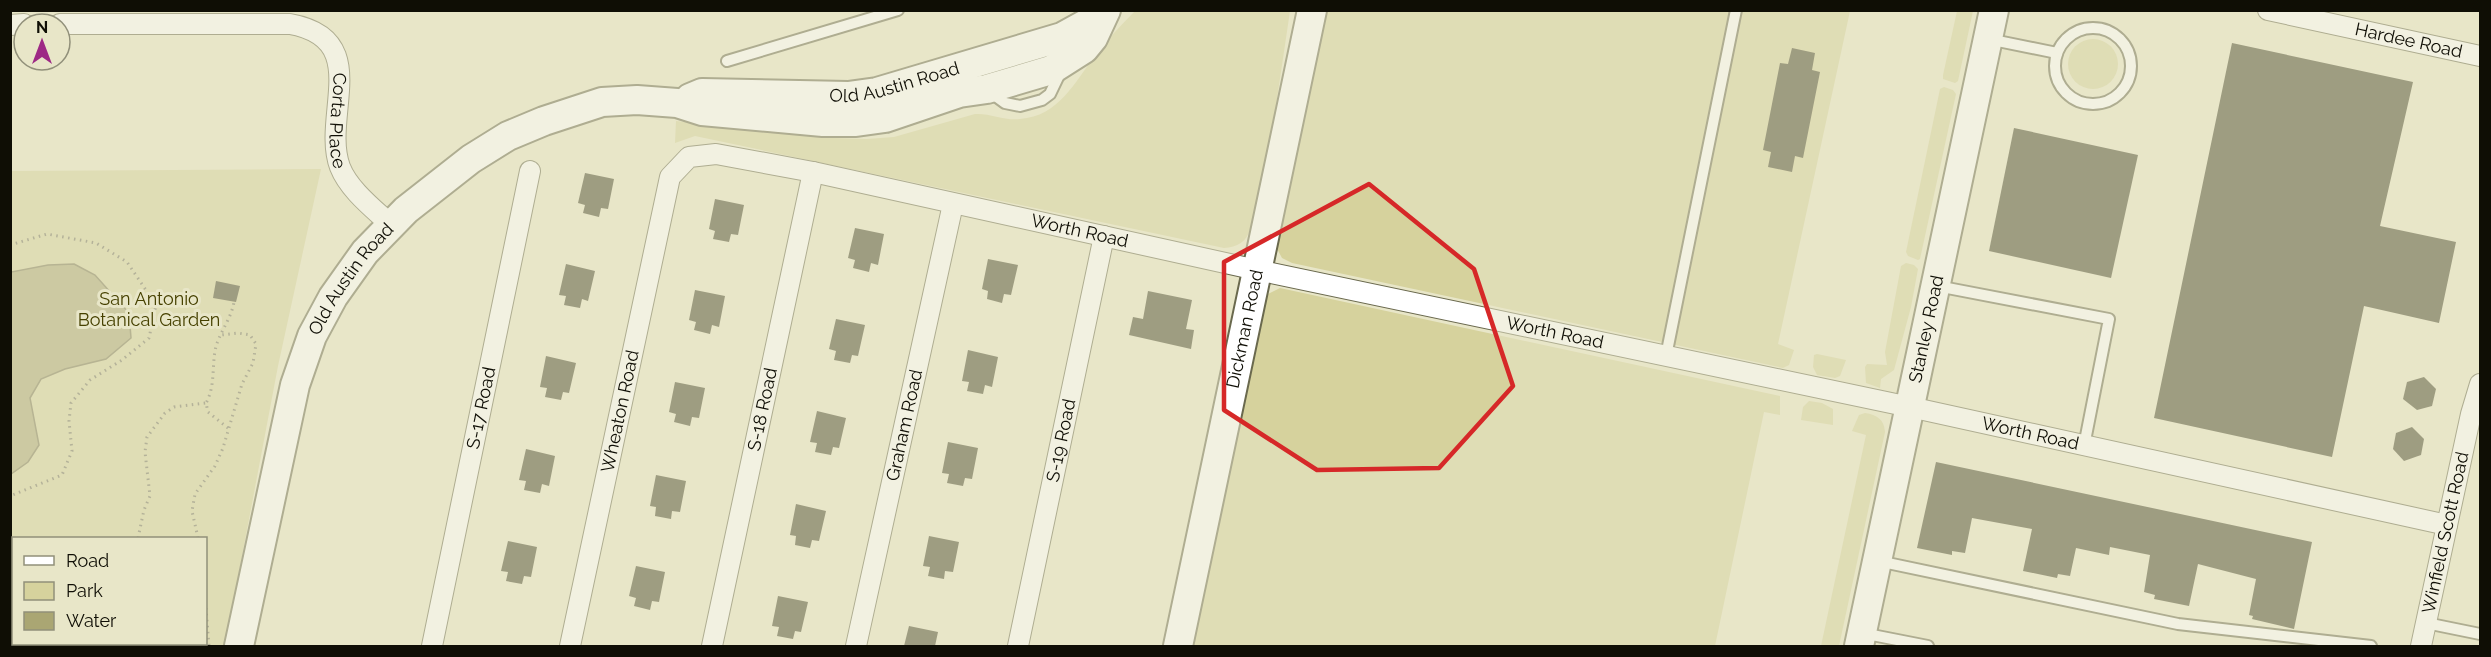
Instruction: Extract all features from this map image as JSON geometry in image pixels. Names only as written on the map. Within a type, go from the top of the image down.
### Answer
[{"type":"street","name":"Dickman Road","points":[[1178,646],[1312,10]]},
{"type":"street","name":"Stanley Road","points":[[1861,640],[1994,10]]},
{"type":"street","name":"Hardee Road","points":[[2268,10],[2481,56]]},
{"type":"street","name":"Old Austin Road","points":[[677,103],[702,93],[848,96],[982,76],[1052,70],[1084,49],[1093,38],[1104,13]]},
{"type":"street","name":"Old Austin Road","points":[[239,646],[295,385],[312,336],[333,297],[365,252],[438,183],[508,136],[602,102],[637,100],[677,103],[702,111],[824,122],[856,122],[885,118],[959,93],[982,76],[1104,13]]},
{"type":"street","name":"Corta Place","points":[[72,24],[290,24],[314,30],[331,46],[337,58],[341,80],[337,138],[340,168],[354,189],[391,225]]},
{"type":"street","name":"Worth Road","points":[[670,177],[689,157],[716,154],[813,172],[1257,270],[1910,407],[2447,525]]},
{"type":"street","name":"S-17 Road","points":[[432,646],[530,171]]},
{"type":"street","name":"S-18 Road","points":[[712,646],[813,172]]},
{"type":"street","name":"Wheaton Road","points":[[570,646],[670,177]]},
{"type":"street","name":"Graham Road","points":[[856,646],[953,204]]},
{"type":"street","name":"S-19 Road","points":[[1018,646],[1104,236]]},
{"type":"street","name":"Winfield Scott Road","points":[[2421,646],[2471,414],[2481,384]]},
{"type":"lane","points":[[727,61],[898,10]]},
{"type":"lane","points":[[1666,356],[1736,10]]},
{"type":"lane","points":[[2082,29],[2106,30],[2116,36],[2127,50],[2131,67],[2129,79],[2112,99],[2100,103],[2087,103],[2074,98],[2064,90],[2056,72],[2057,53],[2072,34],[2082,29]]},
{"type":"lane","points":[[1988,39],[2057,53]]},
{"type":"lane","points":[[1936,286],[2109,318],[2084,446]]},
{"type":"lane","points":[[1877,561],[2178,624],[2371,646]]},
{"type":"lane","points":[[2426,623],[2481,634]]},
{"type":"lane","points":[[1861,640],[1928,646]]},
{"type":"path","points":[[10,245],[47,234],[96,243],[127,262],[156,305],[149,338],[122,360],[90,380],[71,403],[69,421],[72,451],[62,475],[10,496]]},
{"type":"path","points":[[228,428],[208,412],[206,403],[212,388],[215,348],[232,315],[234,302]]},
{"type":"path","points":[[198,537],[192,511],[195,494],[215,466],[223,448],[242,384],[253,363],[256,344],[250,334],[221,335]]},
{"type":"path","points":[[138,537],[144,510],[150,496],[145,452],[147,437],[165,413],[174,407],[206,403]]},
{"type":"path","points":[[207,621],[209,646]]},
{"type":"highlighted area","points":[[1369,184],[1474,269],[1513,386],[1439,468],[1317,470],[1224,410],[1224,262]]},
{"type":"green space","points":[[1135,11],[1290,11],[1274,119],[1250,229],[1244,240],[1237,245],[1224,248],[695,136],[675,143],[676,121],[834,138],[867,139],[894,137],[975,114],[1014,119],[1034,117],[1055,105],[1064,96],[1104,44]]},
{"type":"green space","points":[[1322,11],[1850,11],[1778,344],[1794,350],[1789,365],[1783,368],[1292,263],[1282,258],[1274,243]]},
{"type":"green space","points":[[1957,11],[1973,11],[1958,81],[1955,83],[1943,79],[1943,75]]},
{"type":"green space","points":[[2088,39],[2098,39],[2111,46],[2118,59],[2118,69],[2111,82],[2098,89],[2088,89],[2079,85],[2072,78],[2068,69],[2068,59],[2072,50],[2079,43]]},
{"type":"green space","points":[[1944,87],[1953,90],[1956,94],[1918,260],[1908,256],[1906,252],[1940,89]]},
{"type":"green space","name":"San Antonio Botanical Garden","points":[[321,169],[278,366],[225,646],[11,646],[10,171]]},
{"type":"green space","points":[[1906,263],[1918,269],[1911,307],[1894,370],[1881,379],[1880,388],[1866,383],[1865,367],[1867,364],[1887,365],[1885,352],[1901,266]]},
{"type":"green space","points":[[1280,288],[1780,396],[1780,415],[1764,412],[1715,646],[1186,646],[1259,304],[1268,294]]},
{"type":"green space","points":[[1814,355],[1846,360],[1840,376],[1835,378],[1817,375],[1813,367]]},
{"type":"green space","points":[[1809,401],[1822,403],[1833,409],[1833,425],[1801,420],[1803,407]]},
{"type":"green space","points":[[1865,413],[1879,418],[1885,432],[1839,646],[1821,646],[1866,435],[1852,431],[1859,415]]},
{"type":"water","points":[[74,264],[95,275],[129,313],[131,338],[106,359],[65,369],[41,379],[30,398],[39,445],[28,462],[11,474],[11,272],[48,265]]},
{"type":"building","points":[[2232,43],[2413,82],[2380,226],[2456,242],[2439,323],[2364,306],[2332,457],[2154,418]]},
{"type":"building","points":[[1792,48],[1815,53],[1812,70],[1820,72],[1803,158],[1795,156],[1792,172],[1768,167],[1771,152],[1763,150],[1780,63],[1788,64]]},
{"type":"building","points":[[2014,128],[2138,155],[2111,278],[1989,251]]},
{"type":"building","points":[[585,173],[614,179],[608,209],[601,208],[599,217],[583,213],[585,205],[578,203]]},
{"type":"building","points":[[715,199],[744,205],[738,235],[731,234],[729,242],[713,239],[715,231],[709,229]]},
{"type":"building","points":[[855,228],[884,234],[878,265],[871,263],[869,272],[853,268],[855,260],[848,258]]},
{"type":"building","points":[[988,259],[1018,265],[1011,295],[1004,294],[1002,303],[987,299],[988,291],[982,289]]},
{"type":"building","points":[[566,264],[595,271],[588,301],[582,299],[580,308],[564,305],[566,296],[559,295]]},
{"type":"building","points":[[216,281],[240,286],[236,302],[213,298]]},
{"type":"building","points":[[695,290],[725,296],[719,327],[712,325],[710,334],[694,330],[696,322],[689,320]]},
{"type":"building","points":[[1148,291],[1192,300],[1186,329],[1194,330],[1191,349],[1129,335],[1133,317],[1143,319]]},
{"type":"building","points":[[836,319],[865,325],[858,356],[852,355],[850,363],[834,360],[836,351],[829,349]]},
{"type":"building","points":[[968,350],[998,357],[992,387],[985,385],[983,394],[967,391],[969,382],[962,381]]},
{"type":"building","points":[[546,356],[576,363],[569,393],[563,392],[561,400],[545,397],[547,388],[540,387]]},
{"type":"building","points":[[2424,377],[2436,389],[2432,406],[2417,410],[2403,399],[2407,382]]},
{"type":"building","points":[[675,382],[705,388],[699,418],[692,417],[690,426],[674,422],[676,414],[669,412]]},
{"type":"building","points":[[817,411],[846,418],[839,448],[833,447],[831,455],[815,452],[817,443],[810,442]]},
{"type":"building","points":[[2412,427],[2424,439],[2421,455],[2404,461],[2393,449],[2396,433]]},
{"type":"building","points":[[948,442],[978,448],[972,479],[965,478],[963,486],[947,483],[949,474],[942,473]]},
{"type":"building","points":[[526,449],[555,456],[549,486],[542,484],[540,493],[524,490],[526,481],[519,480]]},
{"type":"building","points":[[1936,462],[2312,542],[2294,629],[2252,619],[2253,616],[2249,615],[2256,579],[2198,564],[2189,606],[2154,599],[2155,595],[2144,592],[2150,555],[2110,547],[2109,555],[2076,548],[2070,576],[2058,574],[2057,578],[2023,571],[2032,529],[1972,518],[1965,553],[1952,551],[1952,555],[1917,548]]},
{"type":"building","points":[[656,475],[686,481],[680,512],[672,511],[671,519],[655,516],[656,507],[650,506]]},
{"type":"building","points":[[796,504],[826,511],[819,541],[812,540],[810,548],[795,545],[796,536],[790,535]]},
{"type":"building","points":[[929,536],[959,542],[953,572],[945,571],[944,579],[928,576],[930,567],[923,566]]},
{"type":"building","points":[[508,541],[537,547],[531,577],[524,576],[522,584],[506,581],[508,572],[501,571]]},
{"type":"building","points":[[636,566],[665,572],[659,602],[652,601],[650,610],[634,606],[636,598],[629,596]]},
{"type":"building","points":[[778,596],[808,602],[801,632],[795,631],[793,639],[777,636],[779,627],[772,626]]},
{"type":"building","points":[[909,626],[938,632],[935,646],[904,646]]}]
